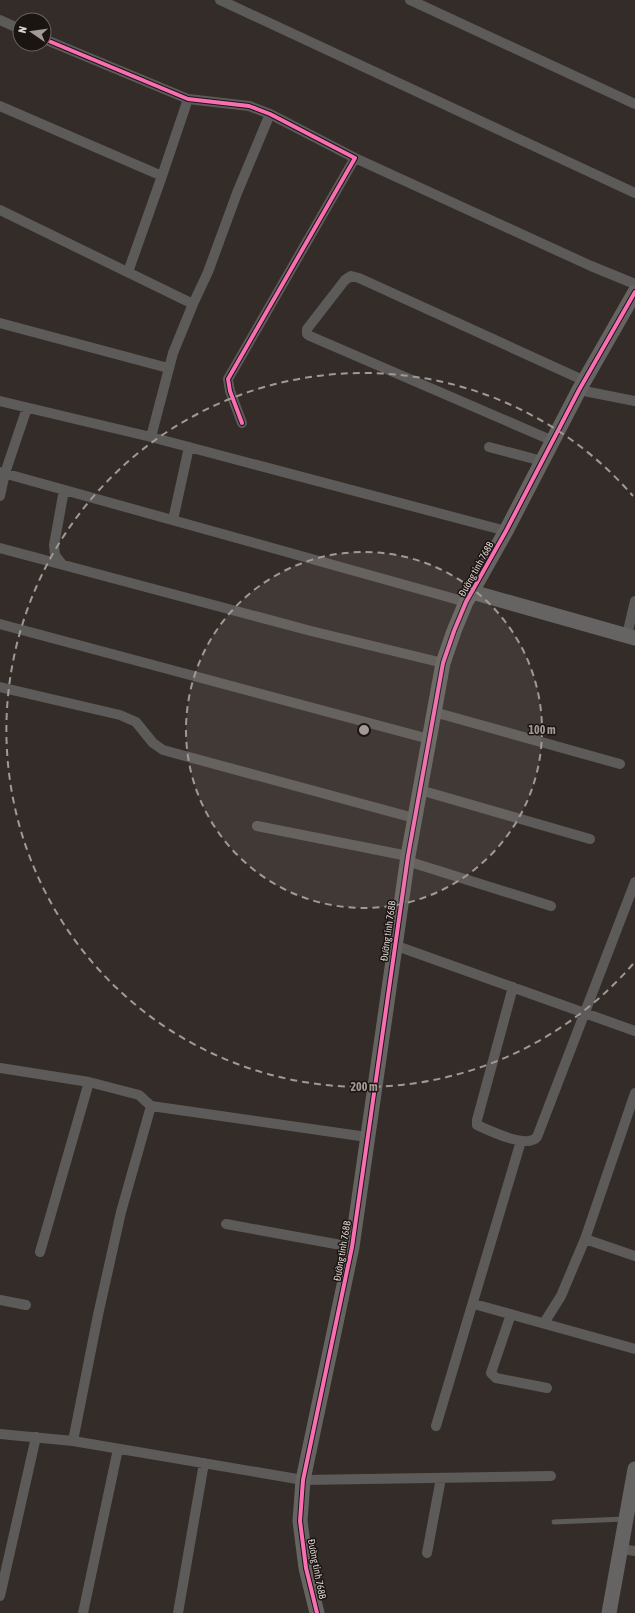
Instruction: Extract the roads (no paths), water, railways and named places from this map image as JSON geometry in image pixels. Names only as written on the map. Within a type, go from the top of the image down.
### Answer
[{"type":"street","points":[[220,0],[635,193]]},
{"type":"street","points":[[410,0],[635,104]]},
{"type":"street","points":[[0,20],[12,25]]},
{"type":"street","points":[[52,42],[188,99],[242,105],[270,114],[355,158],[591,266],[635,284]]},
{"type":"street","points":[[128,272],[188,99]]},
{"type":"street","points":[[0,106],[162,176]]},
{"type":"street","points":[[151,437],[168,368],[193,304],[208,272],[237,193],[270,114]]},
{"type":"street","points":[[242,423],[230,391],[228,379],[355,158]]},
{"type":"street","points":[[0,210],[193,304]]},
{"type":"street","points":[[553,441],[310,336],[307,334],[307,329],[344,280],[351,276],[582,385],[635,401]]},
{"type":"street","name":"Đường tỉnh 768B","points":[[317,1613],[306,1568],[300,1521],[303,1480],[352,1246],[407,859],[443,664],[454,631],[469,597],[506,532],[582,385],[635,292]]},
{"type":"street","points":[[0,323],[168,368]]},
{"type":"street","points":[[0,402],[151,437],[506,532]]},
{"type":"street","points":[[0,496],[2,473],[27,408]]},
{"type":"street","points":[[489,447],[542,461]]},
{"type":"street","points":[[173,520],[189,448]]},
{"type":"street","points":[[2,473],[173,520],[469,597],[631,636],[635,601]]},
{"type":"street","points":[[62,564],[55,555],[54,545],[64,490]]},
{"type":"street","points":[[0,548],[311,631],[443,664]]},
{"type":"street","points":[[0,624],[429,739]]},
{"type":"street","points":[[0,687],[120,715],[136,722],[153,743],[163,750],[414,818]]},
{"type":"street","points":[[434,712],[620,764]]},
{"type":"street","points":[[420,790],[590,839]]},
{"type":"street","points":[[257,826],[407,859],[551,906]]},
{"type":"street","points":[[513,987],[477,1120],[477,1125],[521,1141],[530,1142],[537,1137],[583,1012],[635,882]]},
{"type":"street","points":[[394,945],[635,1031]]},
{"type":"street","points":[[0,1068],[89,1082],[138,1096],[151,1106],[367,1137]]},
{"type":"street","points":[[40,1252],[89,1082]]},
{"type":"street","points":[[544,1323],[561,1296],[585,1239],[635,1093]]},
{"type":"street","points":[[73,1441],[98,1315],[118,1227],[151,1106]]},
{"type":"street","points":[[436,1426],[474,1304],[521,1141]]},
{"type":"street","points":[[226,1224],[352,1246]]},
{"type":"street","points":[[585,1239],[635,1256]]},
{"type":"street","points":[[0,1300],[26,1305]]},
{"type":"street","points":[[474,1304],[635,1349]]},
{"type":"street","points":[[511,1314],[492,1370],[493,1376],[496,1378],[547,1388]]},
{"type":"street","points":[[0,1434],[73,1441],[303,1480],[551,1476]]},
{"type":"street","points":[[0,1596],[36,1437]]},
{"type":"street","points":[[83,1613],[118,1449]]},
{"type":"street","points":[[178,1613],[204,1464]]},
{"type":"street","points":[[609,1613],[628,1550],[626,1519],[635,1468]]},
{"type":"street","points":[[427,1553],[441,1478]]},
{"type":"lane","points":[[554,1522],[626,1519]]}]
